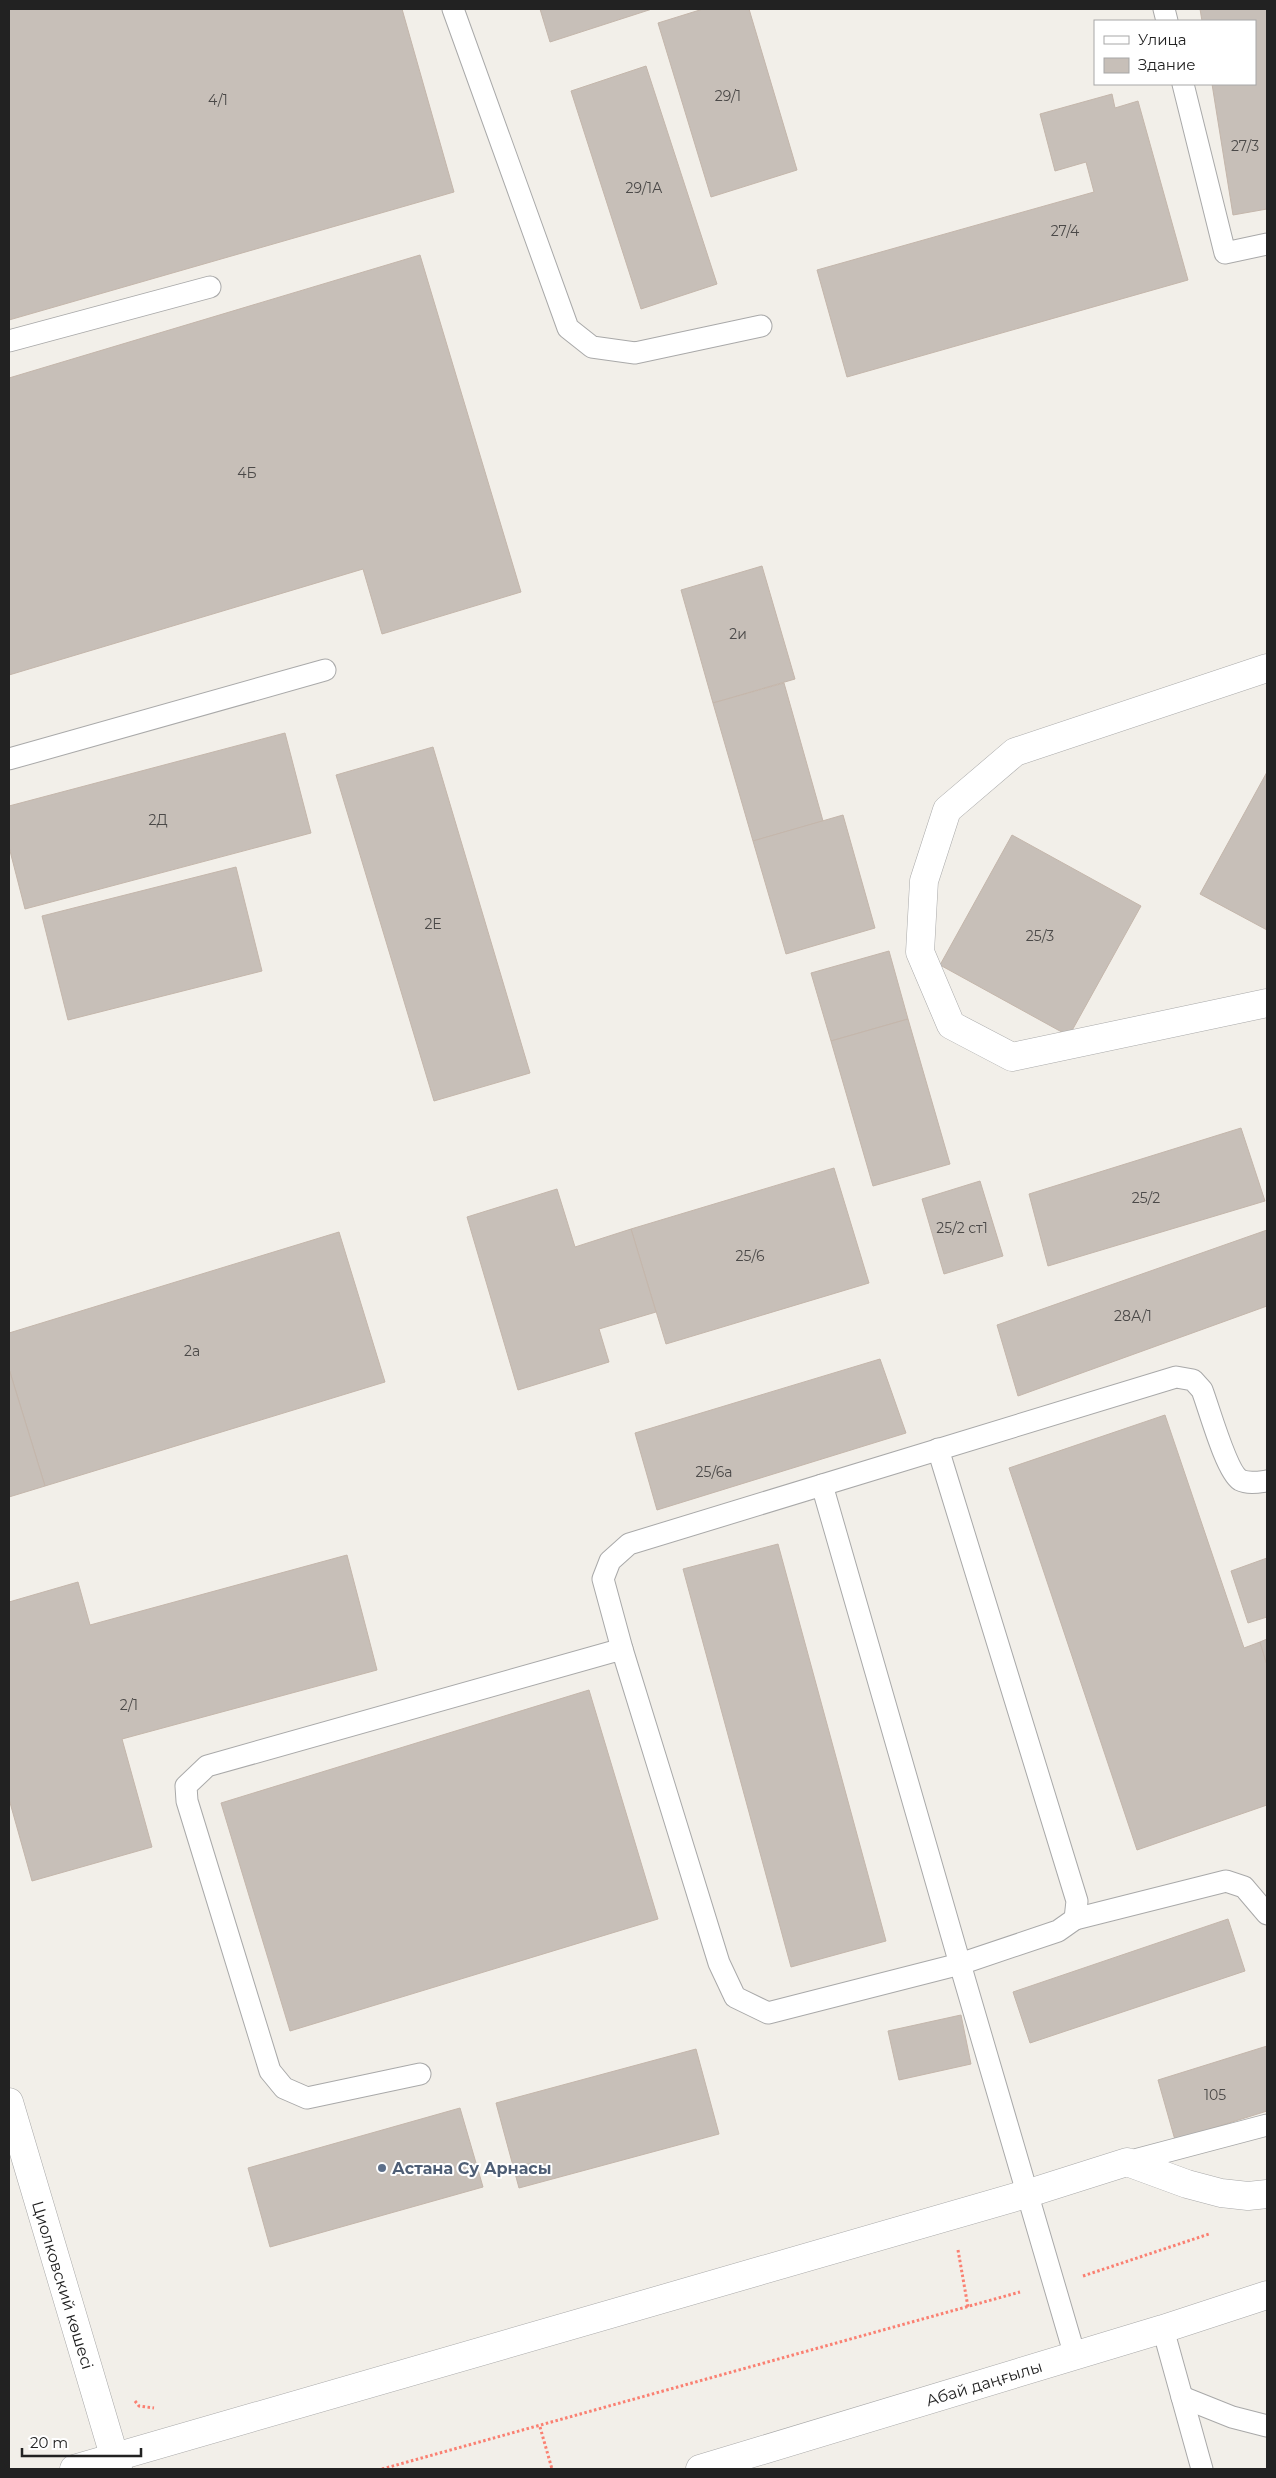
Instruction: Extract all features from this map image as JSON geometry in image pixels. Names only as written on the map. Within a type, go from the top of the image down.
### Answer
[{"type":"street","points":[[1267,668],[1015,752],[947,810],[924,881],[920,952],[951,1025],[1012,1057],[1267,1003]]},
{"type":"street","name":"Циолковский көшесі","points":[[9,2102],[116,2464]]},
{"type":"street","points":[[74,2469],[116,2464],[1026,2194],[1127,2162],[1187,2184],[1221,2193],[1248,2196],[1267,2194]]},
{"type":"street","name":"Абай даңғылы","points":[[700,2469],[1163,2329],[1267,2295]]},
{"type":"lane","points":[[454,9],[568,328],[592,347],[635,353],[761,326]]},
{"type":"lane","points":[[1183,85],[1225,253],[1267,244]]},
{"type":"lane","points":[[9,341],[210,287]]},
{"type":"lane","points":[[9,758],[325,670]]},
{"type":"lane","points":[[1267,1481],[1254,1483],[1240,1480],[1230,1469],[1202,1390],[1193,1380],[1176,1377],[629,1544],[610,1561],[602,1579],[718,1963],[735,1997],[768,2014],[960,1964],[1058,1931],[1075,1919],[1226,1881],[1244,1887],[1267,1914]]},
{"type":"lane","points":[[938,1449],[1077,1901],[1075,1919]]},
{"type":"lane","points":[[822,1485],[1026,2194],[1075,2356]]},
{"type":"lane","points":[[420,2074],[307,2098],[284,2088],[270,2071],[190,1811],[186,1786],[206,1766],[622,1649]]},
{"type":"lane","points":[[1127,2162],[1267,2125]]},
{"type":"lane","points":[[1163,2329],[1202,2469]]},
{"type":"lane","points":[[1182,2396],[1232,2417],[1267,2426]]},
{"type":"path","points":[[1078,2278],[1209,2234]]},
{"type":"path","points":[[958,2250],[968,2306]]},
{"type":"path","points":[[382,2469],[540,2427],[1020,2292]]},
{"type":"path","points":[[133,2399],[140,2406],[157,2408]]},
{"type":"path","points":[[540,2427],[552,2469]]},
{"type":"building","points":[[9,9],[402,9],[454,192],[9,320]]},
{"type":"building","points":[[540,9],[652,9],[550,42]]},
{"type":"building","points":[[703,9],[749,9],[797,170],[711,197],[658,23]]},
{"type":"building","points":[[1200,9],[1267,9],[1267,209],[1233,215],[1212,85],[1256,85],[1256,20],[1202,20]]},
{"type":"building","points":[[646,66],[717,284],[641,309],[571,91]]},
{"type":"building","points":[[1112,94],[1115,108],[1138,101],[1188,280],[847,377],[817,270],[1094,192],[1086,162],[1055,171],[1040,114]]},
{"type":"building","points":[[420,255],[521,592],[382,634],[363,569],[9,675],[9,378]]},
{"type":"building","points":[[762,566],[795,679],[713,703],[681,590]]},
{"type":"building","points":[[784,683],[823,821],[753,841],[713,703]]},
{"type":"building","points":[[285,733],[311,833],[25,909],[9,847],[9,806]]},
{"type":"building","points":[[433,747],[530,1073],[434,1101],[336,775]]},
{"type":"building","points":[[1267,772],[1267,930],[1200,894]]},
{"type":"building","points":[[843,815],[875,928],[786,954],[753,841]]},
{"type":"building","points":[[1012,835],[1141,906],[1069,1036],[940,965]]},
{"type":"building","points":[[236,867],[262,971],[68,1020],[42,916]]},
{"type":"building","points":[[889,951],[908,1019],[831,1041],[811,973]]},
{"type":"building","points":[[908,1019],[950,1164],[873,1186],[831,1041]]},
{"type":"building","points":[[1241,1128],[1265,1201],[1048,1266],[1029,1194]]},
{"type":"building","points":[[834,1168],[869,1283],[666,1344],[631,1229]]},
{"type":"building","points":[[980,1181],[1003,1256],[944,1274],[922,1199]]},
{"type":"building","points":[[557,1189],[575,1247],[631,1229],[656,1312],[599,1329],[609,1362],[518,1390],[467,1217]]},
{"type":"building","points":[[1267,1230],[1267,1306],[1018,1396],[997,1325]]},
{"type":"building","points":[[339,1232],[385,1382],[45,1486],[9,1369],[9,1333]]},
{"type":"building","points":[[880,1359],[906,1433],[657,1510],[635,1433]]},
{"type":"building","points":[[9,1369],[45,1486],[9,1497]]},
{"type":"building","points":[[1165,1415],[1244,1648],[1260,1642],[1267,1665],[1267,1805],[1137,1850],[1009,1468]]},
{"type":"building","points":[[778,1544],[886,1941],[791,1967],[683,1569]]},
{"type":"building","points":[[347,1555],[377,1670],[122,1739],[152,1847],[32,1881],[9,1799],[9,1602],[78,1582],[90,1625]]},
{"type":"building","points":[[1267,1558],[1267,1617],[1248,1623],[1231,1571]]},
{"type":"building","points":[[1267,1639],[1267,1665],[1260,1642]]},
{"type":"building","points":[[589,1690],[658,1919],[290,2031],[221,1803]]},
{"type":"building","points":[[1228,1919],[1245,1971],[1030,2043],[1013,1992]]},
{"type":"building","points":[[961,2015],[971,2064],[899,2080],[888,2031]]},
{"type":"building","points":[[1267,2046],[1267,2111],[1175,2140],[1158,2080]]},
{"type":"building","points":[[696,2049],[719,2134],[519,2188],[496,2103]]},
{"type":"building","points":[[460,2108],[483,2187],[270,2247],[248,2168]]},
{"type":"place","name":"Астана Су Арнасы","points":[[382,2168]]}]
